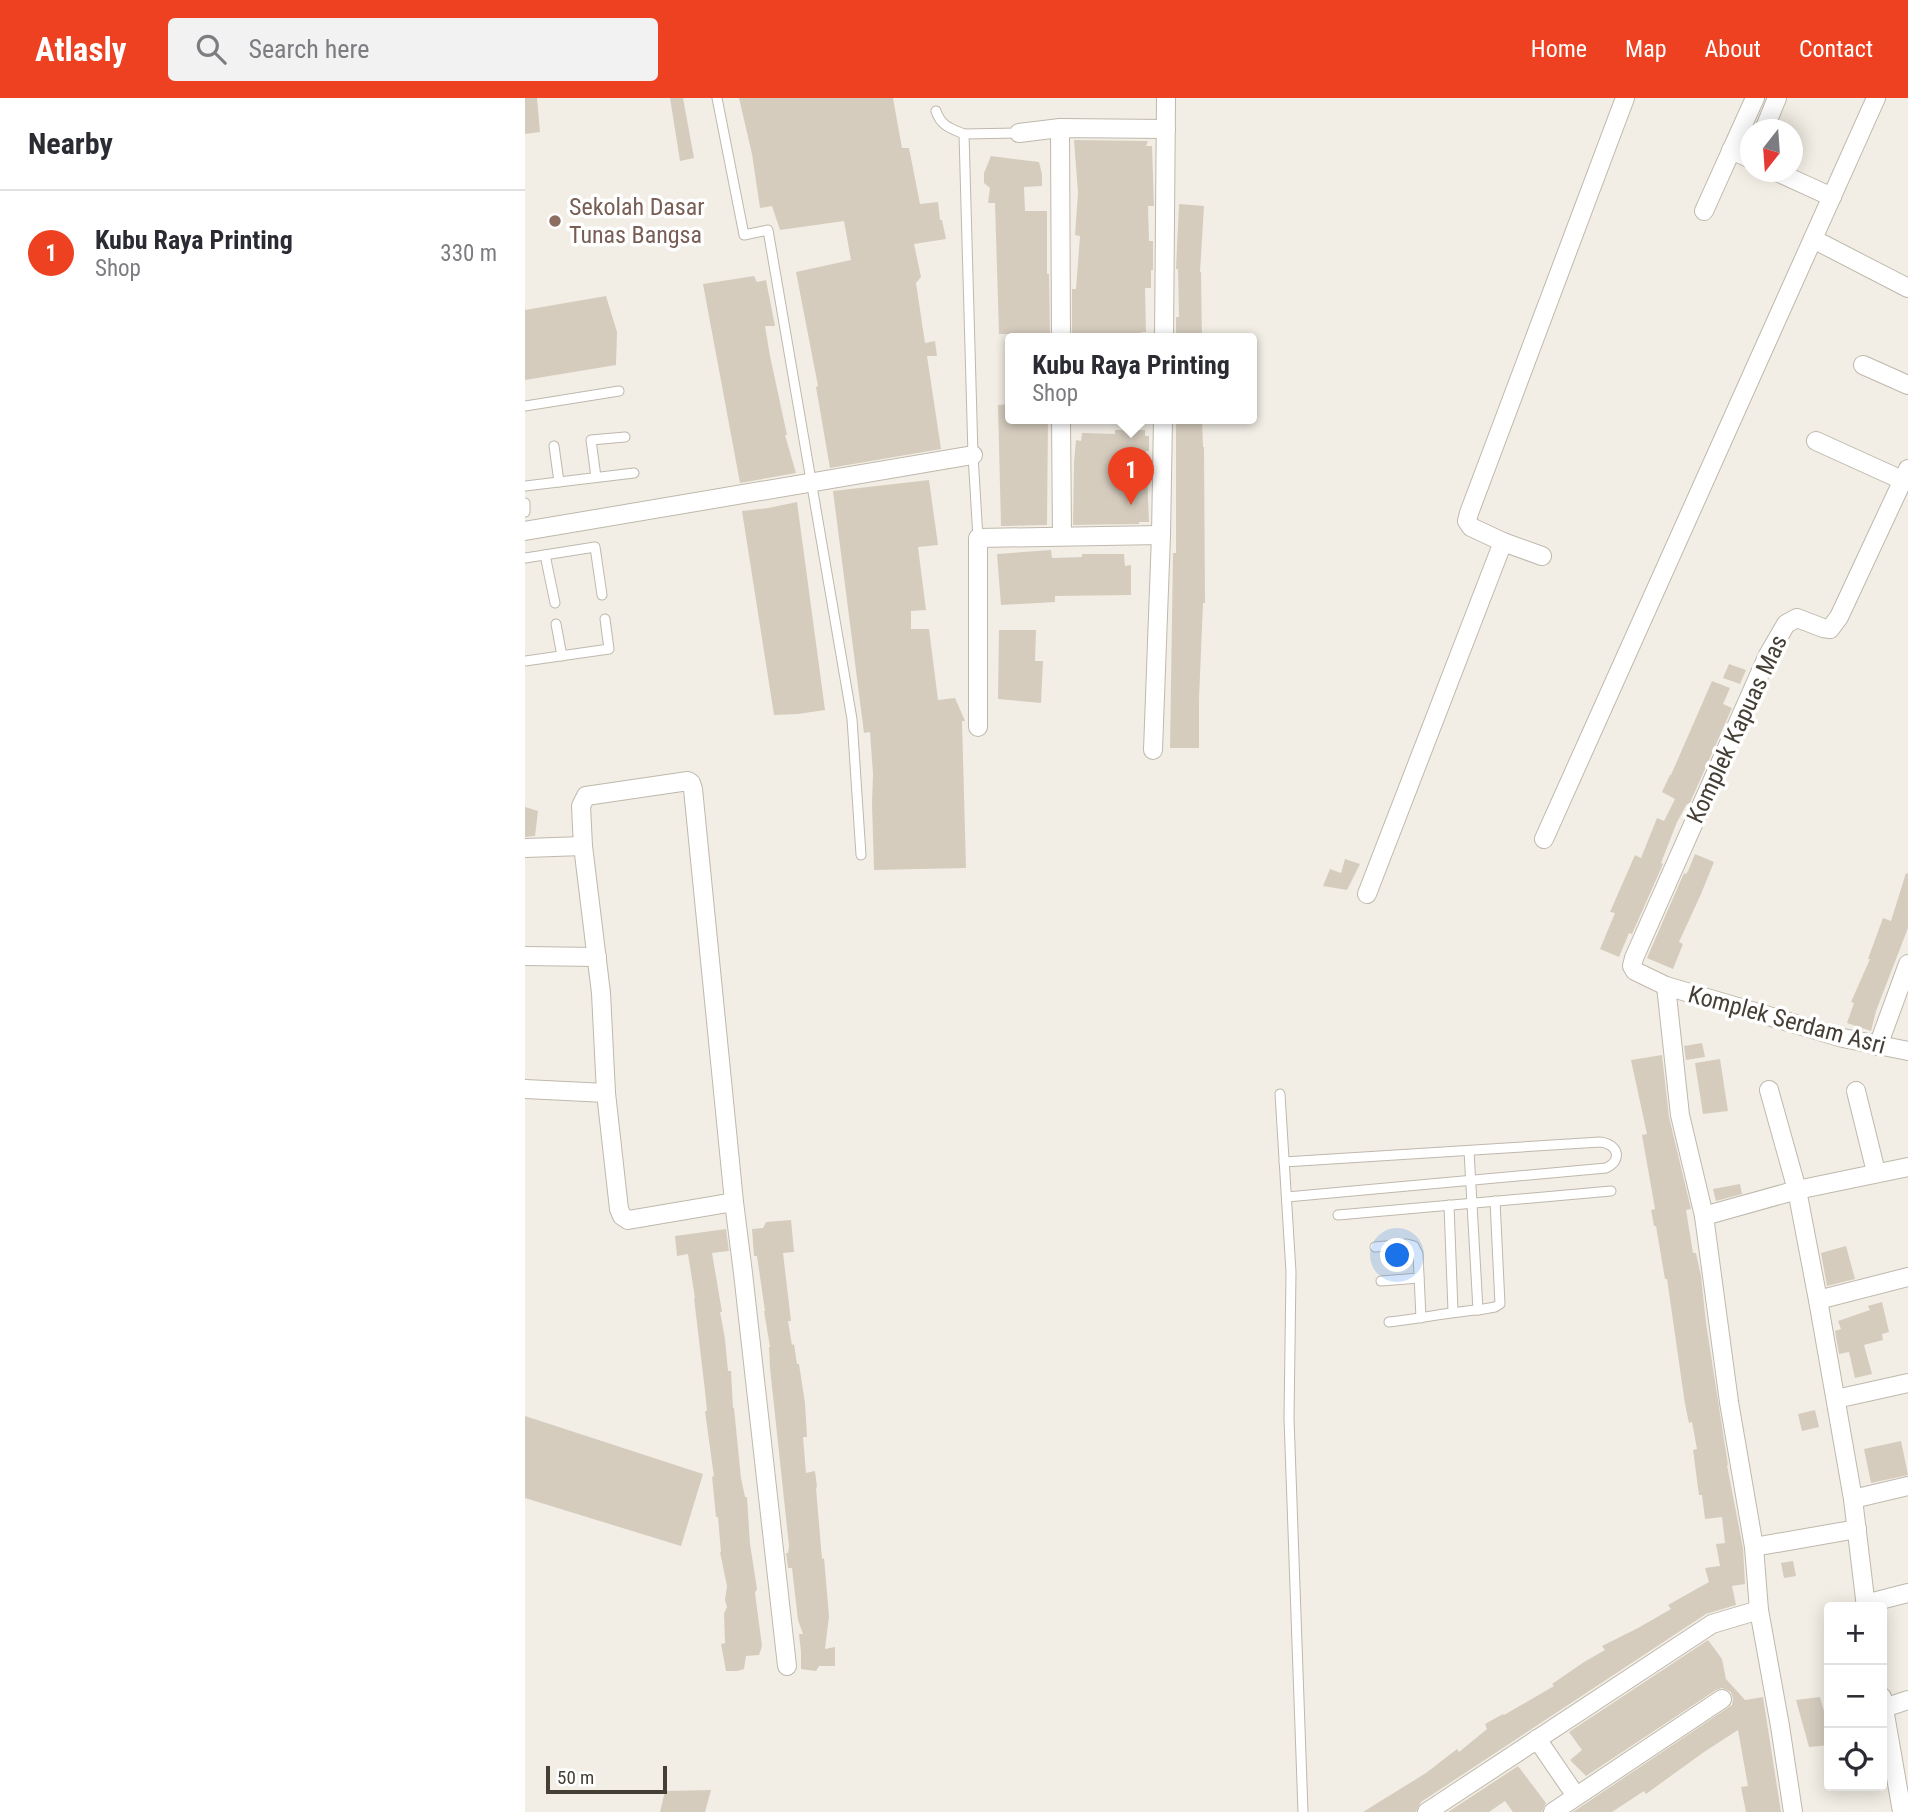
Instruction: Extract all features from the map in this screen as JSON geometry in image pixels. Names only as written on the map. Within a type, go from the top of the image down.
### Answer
[{"type":"street","points":[[1164,333],[1166,98]]},
{"type":"street","points":[[1542,556],[1503,542],[1471,527],[1467,521],[1625,98]]},
{"type":"street","points":[[1704,211],[1755,98]]},
{"type":"street","points":[[1768,119],[1777,98]]},
{"type":"street","points":[[1544,839],[1876,98]]},
{"type":"street","points":[[1019,132],[1060,128],[1166,129]]},
{"type":"street","points":[[1060,128],[1061,333]]},
{"type":"street","points":[[1731,150],[1740,154]]},
{"type":"street","points":[[1799,182],[1832,197]]},
{"type":"street","points":[[1813,239],[1908,288]]},
{"type":"street","points":[[1863,365],[1908,385]]},
{"type":"street","points":[[1061,424],[1062,536]]},
{"type":"street","points":[[1153,750],[1163,424]]},
{"type":"street","points":[[1816,441],[1905,475]]},
{"type":"street","points":[[525,531],[973,455]]},
{"type":"street","name":"Komplek Kapuas Mas","points":[[1666,986],[1635,971],[1632,966],[1634,958],[1767,655],[1786,624],[1797,618],[1831,629],[1905,475]]},
{"type":"street","points":[[978,727],[978,538],[1161,535]]},
{"type":"street","points":[[1367,894],[1503,542]]},
{"type":"street","points":[[734,1202],[628,1220],[622,1216],[619,1209],[606,1093],[605,1045],[597,957],[583,846],[581,806],[586,796],[691,783],[734,1202],[787,1666]]},
{"type":"street","points":[[525,848],[583,846]]},
{"type":"street","points":[[525,956],[597,957]]},
{"type":"street","points":[[1878,1046],[1908,964]]},
{"type":"street","points":[[1666,986],[1680,1115],[1704,1216],[1729,1402],[1754,1547],[1759,1610],[1793,1812]]},
{"type":"street","name":"Komplek Serdam Asri","points":[[1666,986],[1843,1038],[1908,1051]]},
{"type":"street","points":[[525,1089],[606,1093]]},
{"type":"street","points":[[1769,1090],[1797,1190],[1818,1300],[1853,1499],[1865,1602]]},
{"type":"street","points":[[1856,1091],[1876,1172]]},
{"type":"street","points":[[1704,1216],[1797,1190],[1908,1167]]},
{"type":"street","points":[[1818,1300],[1908,1277]]},
{"type":"street","points":[[1836,1399],[1908,1383]]},
{"type":"street","points":[[1853,1499],[1908,1486]]},
{"type":"street","points":[[1754,1547],[1857,1529]]},
{"type":"street","points":[[1878,1602],[1908,1593]]},
{"type":"street","points":[[1427,1812],[1711,1623],[1759,1610]]},
{"type":"street","points":[[1553,1812],[1722,1699]]},
{"type":"street","points":[[1887,1702],[1908,1700]]},
{"type":"street","points":[[1887,1722],[1904,1807]]},
{"type":"street","points":[[1538,1739],[1576,1796]]},
{"type":"lane","points":[[717,98],[744,235],[768,230],[852,719],[861,855]]},
{"type":"lane","points":[[936,111],[939,121],[964,134],[1019,132]]},
{"type":"lane","points":[[964,134],[973,455],[978,538]]},
{"type":"lane","points":[[525,406],[619,391]]},
{"type":"lane","points":[[596,477],[591,440],[625,437]]},
{"type":"lane","points":[[554,446],[559,482]]},
{"type":"lane","points":[[525,486],[634,473]]},
{"type":"lane","points":[[525,503],[525,512]]},
{"type":"lane","points":[[525,558],[595,547],[602,595]]},
{"type":"lane","points":[[545,555],[555,603]]},
{"type":"lane","points":[[525,661],[609,649],[605,619]]},
{"type":"lane","points":[[556,624],[562,656]]},
{"type":"lane","points":[[1280,1094],[1291,1283],[1290,1445],[1303,1812]]},
{"type":"lane","points":[[1284,1162],[1600,1142],[1614,1147],[1616,1154],[1615,1161],[1606,1168],[1287,1197]]},
{"type":"lane","points":[[1469,1151],[1478,1310]]},
{"type":"lane","points":[[1338,1215],[1611,1191]]},
{"type":"lane","points":[[1389,1322],[1453,1311],[1478,1310],[1500,1304],[1495,1201]]},
{"type":"lane","points":[[1449,1205],[1453,1311]]},
{"type":"lane","points":[[1375,1247],[1407,1244],[1414,1246],[1418,1254],[1421,1318]]},
{"type":"lane","points":[[1381,1280],[1419,1278]]},
{"type":"building","points":[[525,98],[537,98],[540,132],[525,134]]},
{"type":"building","points":[[670,98],[683,98],[694,158],[680,161]]},
{"type":"building","points":[[739,98],[893,98],[902,148],[909,148],[920,204],[938,202],[946,239],[914,244],[921,277],[916,283],[925,343],[935,341],[937,356],[927,356],[941,449],[830,468],[816,387],[818,386],[796,272],[851,260],[844,221],[780,230],[772,206],[760,208],[752,154]]},
{"type":"building","points":[[1074,140],[1148,141],[1146,146],[1152,146],[1154,206],[1148,206],[1149,241],[1153,241],[1153,270],[1151,288],[1145,288],[1146,332],[1072,333],[1072,289],[1076,289],[1080,236],[1075,235],[1078,193]]},
{"type":"building","points":[[991,156],[1039,162],[1042,186],[1024,187],[1025,211],[1047,211],[1050,333],[999,334],[995,203],[988,203],[990,188],[984,183],[984,173]]},
{"type":"building","points":[[1179,204],[1204,206],[1200,272],[1202,333],[1176,333],[1176,317],[1179,317],[1176,269]]},
{"type":"building","points":[[754,276],[757,282],[766,280],[775,326],[765,326],[785,435],[796,473],[740,483],[703,284]]},
{"type":"building","points":[[606,296],[617,332],[616,365],[525,380],[525,310]]},
{"type":"building","points":[[1005,404],[1005,424],[1048,424],[1047,525],[1001,526],[998,405]]},
{"type":"building","points":[[1176,424],[1202,424],[1205,603],[1199,748],[1170,748],[1173,553],[1176,553]]},
{"type":"building","points":[[1115,430],[1145,430],[1145,436],[1149,436],[1149,451],[1146,451],[1149,522],[1073,525],[1076,440],[1081,441],[1082,433],[1115,434]]},
{"type":"building","points":[[929,480],[938,545],[918,547],[926,610],[911,611],[911,629],[929,629],[938,700],[955,698],[965,721],[962,721],[966,868],[874,870],[870,732],[864,733],[833,491]]},
{"type":"building","points":[[797,502],[825,710],[774,715],[742,511]]},
{"type":"building","points":[[1051,550],[1052,558],[1082,557],[1082,554],[1124,554],[1125,566],[1131,565],[1131,595],[1055,596],[1055,602],[1001,605],[997,554]]},
{"type":"building","points":[[999,630],[1036,630],[1035,661],[1043,661],[1041,703],[998,699]]},
{"type":"building","points":[[1729,664],[1746,670],[1740,684],[1723,678]]},
{"type":"building","points":[[1712,681],[1730,688],[1723,704],[1732,708],[1689,805],[1687,804],[1677,822],[1661,863],[1663,864],[1619,957],[1600,949],[1615,913],[1610,912],[1635,855],[1641,858],[1657,818],[1664,821],[1675,799],[1662,792]]},
{"type":"building","points":[[525,807],[538,811],[535,836],[525,837]]},
{"type":"building","points":[[1695,854],[1714,862],[1679,942],[1683,944],[1673,969],[1647,958]]},
{"type":"building","points":[[1345,859],[1360,864],[1347,890],[1323,886],[1330,869],[1341,873]]},
{"type":"building","points":[[1906,873],[1908,928],[1871,1031],[1847,1023],[1854,1003],[1851,1002],[1870,959],[1883,918],[1891,921]]},
{"type":"building","points":[[1702,1043],[1705,1057],[1686,1060],[1684,1046]]},
{"type":"building","points":[[1662,1055],[1669,1117],[1691,1209],[1686,1210],[1693,1253],[1696,1253],[1701,1276],[1727,1465],[1743,1548],[1745,1584],[1732,1586],[1736,1605],[1706,1614],[1421,1802],[1416,1812],[1363,1812],[1426,1773],[1457,1749],[1459,1752],[1487,1729],[1485,1724],[1554,1686],[1552,1684],[1605,1650],[1602,1646],[1671,1609],[1668,1605],[1709,1582],[1705,1568],[1720,1566],[1716,1544],[1725,1543],[1722,1517],[1705,1519],[1702,1495],[1699,1495],[1693,1450],[1697,1449],[1692,1422],[1689,1423],[1685,1404],[1667,1279],[1651,1210],[1655,1209],[1642,1135],[1647,1134],[1631,1060]]},
{"type":"building","points":[[1720,1059],[1728,1111],[1703,1114],[1695,1063]]},
{"type":"building","points":[[1740,1184],[1742,1194],[1716,1201],[1713,1189]]},
{"type":"building","points":[[791,1220],[794,1252],[783,1253],[791,1321],[788,1321],[805,1403],[807,1437],[803,1437],[806,1473],[815,1471],[817,1487],[829,1616],[825,1649],[835,1647],[835,1666],[819,1666],[816,1671],[801,1669],[799,1634],[803,1634],[798,1620],[792,1568],[788,1568],[786,1553],[789,1546],[770,1347],[752,1229],[763,1228],[766,1222]]},
{"type":"building","points":[[726,1229],[729,1251],[712,1253],[728,1371],[731,1371],[733,1408],[741,1478],[747,1497],[762,1646],[759,1655],[746,1656],[744,1669],[737,1671],[726,1671],[721,1644],[725,1643],[727,1586],[716,1517],[695,1298],[688,1254],[677,1256],[675,1236]]},
{"type":"building","points":[[1846,1246],[1855,1279],[1827,1286],[1821,1253]]},
{"type":"building","points":[[1882,1302],[1889,1332],[1882,1334],[1883,1340],[1864,1345],[1872,1374],[1855,1378],[1849,1352],[1839,1354],[1835,1331],[1841,1329],[1838,1321],[1870,1310],[1868,1306]]},
{"type":"building","points":[[1815,1410],[1819,1427],[1802,1431],[1798,1414]]},
{"type":"building","points":[[525,1416],[703,1474],[681,1546],[525,1498]]},
{"type":"building","points":[[1901,1441],[1908,1475],[1871,1483],[1864,1449]]},
{"type":"building","points":[[1793,1561],[1796,1576],[1784,1578],[1781,1563]]},
{"type":"building","points":[[1708,1640],[1722,1659],[1726,1679],[1745,1700],[1763,1697],[1781,1812],[1746,1812],[1741,1787],[1748,1786],[1738,1730],[1646,1794],[1644,1791],[1612,1812],[1573,1812],[1732,1705],[1731,1692],[1722,1688],[1716,1690],[1586,1776],[1570,1760],[1582,1750],[1569,1732]]},
{"type":"building","points":[[1820,1697],[1824,1711],[1824,1746],[1809,1747],[1796,1700]]},
{"type":"building","points":[[1518,1766],[1546,1803],[1542,1812],[1513,1812],[1505,1801],[1489,1812],[1448,1812]]},
{"type":"building","points":[[711,1790],[705,1812],[660,1812],[665,1791]]},
{"type":"place","name":"Sekolah Dasar Tunas Bangsa","points":[[555,221]]},
{"type":"place","name":"Kubu Raya Printing","points":[[1131,505]]}]
